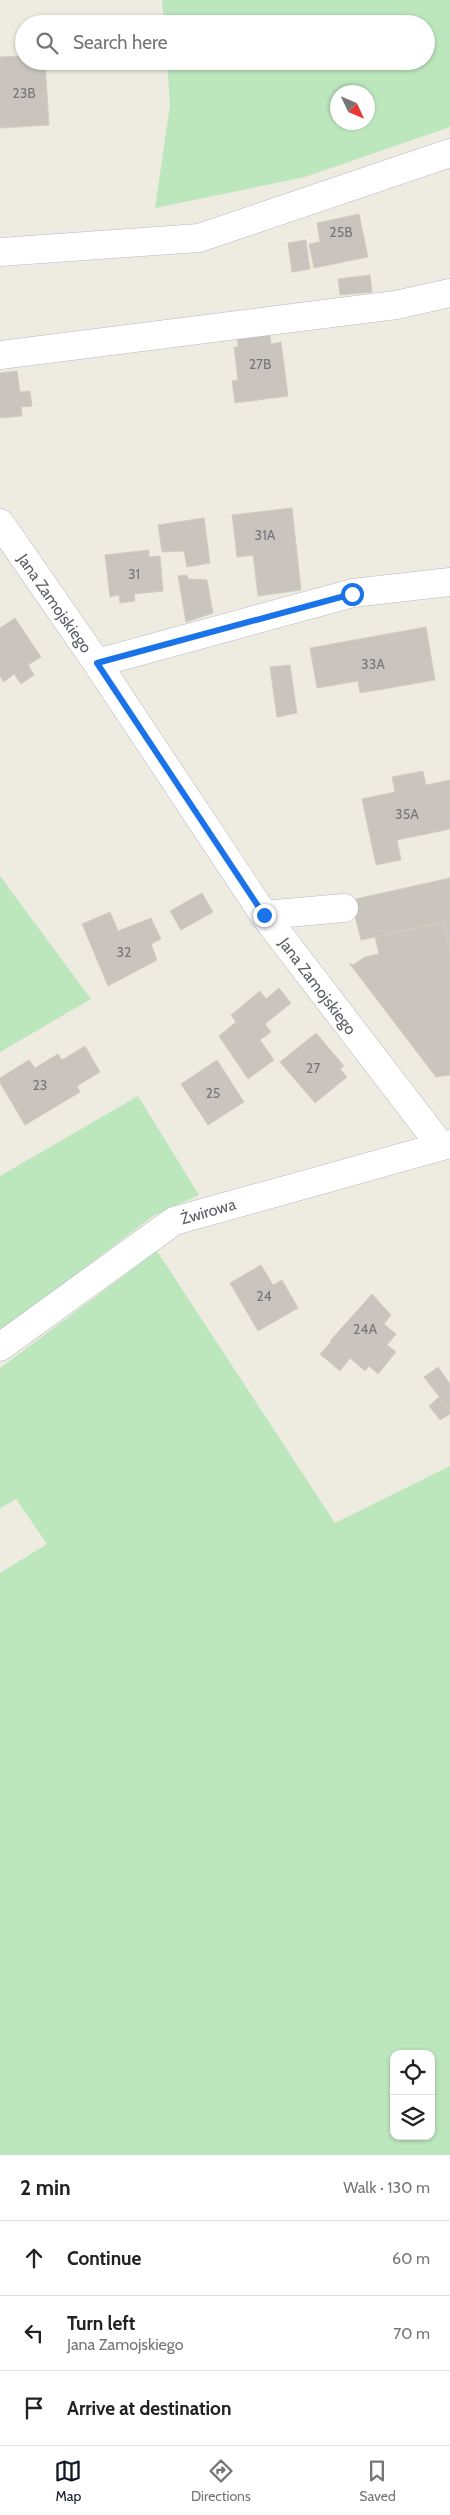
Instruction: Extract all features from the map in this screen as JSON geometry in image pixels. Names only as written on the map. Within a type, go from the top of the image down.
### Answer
[{"type":"street","points":[[0,252],[199,238],[450,153]]},
{"type":"street","points":[[0,355],[396,305],[450,293]]},
{"type":"street","name":"Jana Zamojskiego","points":[[0,523],[97,663],[264,915],[445,1145]]},
{"type":"street","points":[[97,663],[352,594],[450,582]]},
{"type":"street","points":[[264,915],[344,908]]},
{"type":"street","name":"Żwirowa","points":[[0,1347],[174,1221],[445,1145]]},
{"type":"green space","points":[[162,0],[450,0],[450,127],[305,177],[155,208],[170,105],[168,70],[435,70],[435,15],[163,15]]},
{"type":"green space","points":[[0,876],[91,999],[0,1052]]},
{"type":"green space","points":[[138,1096],[199,1195],[153,1216],[0,1332],[0,1176]]},
{"type":"green space","points":[[157,1251],[335,1523],[450,1466],[450,2155],[0,2155],[0,1573],[47,1544],[16,1499],[0,1508],[0,1368]]},
{"type":"building","points":[[15,56],[15,70],[46,70],[49,125],[0,128],[0,57]]},
{"type":"building","points":[[359,214],[368,257],[314,268],[309,244],[320,242],[317,223]]},
{"type":"building","points":[[306,240],[310,269],[292,272],[288,243]]},
{"type":"building","points":[[370,275],[372,292],[340,295],[338,279]]},
{"type":"building","points":[[269,330],[271,344],[281,342],[288,396],[235,403],[232,381],[238,380],[234,347],[238,347],[237,334]]},
{"type":"building","points":[[17,371],[20,392],[30,391],[32,406],[21,407],[22,416],[0,418],[0,373]]},
{"type":"building","points":[[292,508],[301,590],[258,596],[253,555],[237,557],[232,515]]},
{"type":"building","points":[[204,518],[210,563],[187,567],[184,551],[162,552],[158,525]]},
{"type":"building","points":[[149,550],[149,557],[160,556],[163,591],[134,594],[135,601],[120,603],[119,595],[110,597],[105,555]]},
{"type":"building","points":[[187,575],[188,579],[207,580],[213,613],[186,622],[178,576]]},
{"type":"building","points":[[15,618],[41,657],[28,665],[34,675],[21,684],[14,674],[4,682],[0,676],[0,628]]},
{"type":"building","points":[[426,627],[435,680],[360,693],[358,681],[317,688],[310,648]]},
{"type":"building","points":[[290,665],[297,713],[277,717],[270,667]]},
{"type":"building","points":[[423,771],[426,785],[450,780],[450,829],[397,840],[401,860],[376,865],[362,799],[395,792],[392,777]]},
{"type":"building","points":[[450,878],[450,921],[361,940],[351,900]]},
{"type":"building","points":[[202,893],[213,912],[181,930],[170,911]]},
{"type":"building","points":[[110,912],[118,931],[151,918],[161,939],[151,944],[157,960],[108,986],[82,924]]},
{"type":"building","points":[[450,921],[450,950],[444,922]]},
{"type":"building","points":[[444,922],[450,950],[450,1075],[436,1077],[349,963],[353,965],[365,957],[379,954],[375,937]]},
{"type":"building","points":[[279,988],[291,1003],[265,1024],[271,1032],[260,1040],[274,1060],[248,1079],[219,1036],[236,1022],[231,1015],[260,991],[266,999]]},
{"type":"building","points":[[316,1033],[344,1066],[340,1069],[347,1077],[315,1103],[280,1062]]},
{"type":"building","points":[[85,1046],[100,1072],[77,1086],[80,1092],[25,1125],[0,1083],[0,1078],[29,1060],[35,1068],[58,1054],[62,1060]]},
{"type":"building","points":[[217,1060],[244,1102],[208,1125],[181,1084]]},
{"type":"building","points":[[261,1265],[273,1285],[282,1280],[298,1308],[258,1331],[230,1283]]},
{"type":"building","points":[[372,1294],[391,1315],[384,1324],[396,1334],[387,1345],[396,1352],[378,1374],[369,1366],[365,1371],[330,1341]]},
{"type":"building","points":[[331,1342],[350,1358],[340,1371],[320,1354]]},
{"type":"building","points":[[438,1367],[450,1384],[450,1411],[424,1377]]},
{"type":"building","points":[[439,1397],[450,1411],[450,1414],[440,1420],[429,1406]]},
{"type":"route","points":[[264,915],[97,663],[352,594]]}]
